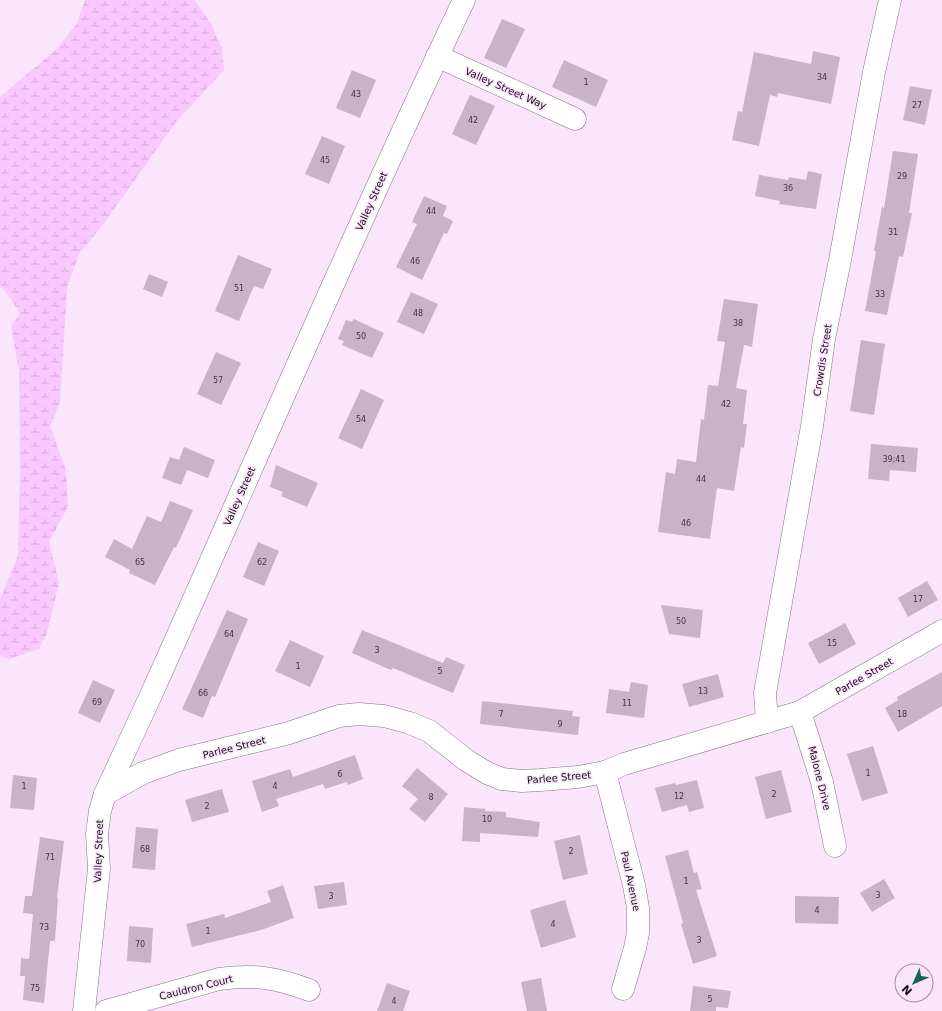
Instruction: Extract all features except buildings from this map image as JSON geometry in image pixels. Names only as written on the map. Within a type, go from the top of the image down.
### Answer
[{"type":"street","name":"Valley Street","points":[[84,1011],[99,869],[98,826],[100,811],[105,794],[150,698],[302,354],[437,56],[464,0]]},
{"type":"street","name":"Crowdis Street","points":[[767,722],[765,693],[812,426],[824,339],[890,0]]},
{"type":"street","name":"Valley Street Way","points":[[437,56],[575,119]]},
{"type":"street","name":"Parlee Street","points":[[105,794],[143,773],[179,760],[289,733],[339,716],[359,714],[384,716],[429,730],[471,763],[487,773],[502,779],[522,781],[546,780],[578,777],[605,772],[624,764],[800,712],[942,630]]},
{"type":"street","name":"Malone Drive","points":[[800,712],[822,782],[835,846]]},
{"type":"street","name":"Paul Avenue","points":[[605,772],[634,885],[638,908],[638,933],[622,989]]},
{"type":"street","name":"Cauldron Court","points":[[106,1011],[219,979],[236,976],[272,978],[310,990]]},
{"type":"green space","points":[[85,0],[195,0],[211,24],[222,48],[224,70],[176,122],[105,222],[79,254],[67,288],[60,402],[50,426],[66,470],[68,507],[49,542],[59,583],[47,633],[39,649],[9,659],[0,656],[0,600],[18,555],[20,469],[19,371],[11,327],[20,313],[6,292],[0,286],[0,97],[57,49],[77,23]]}]
